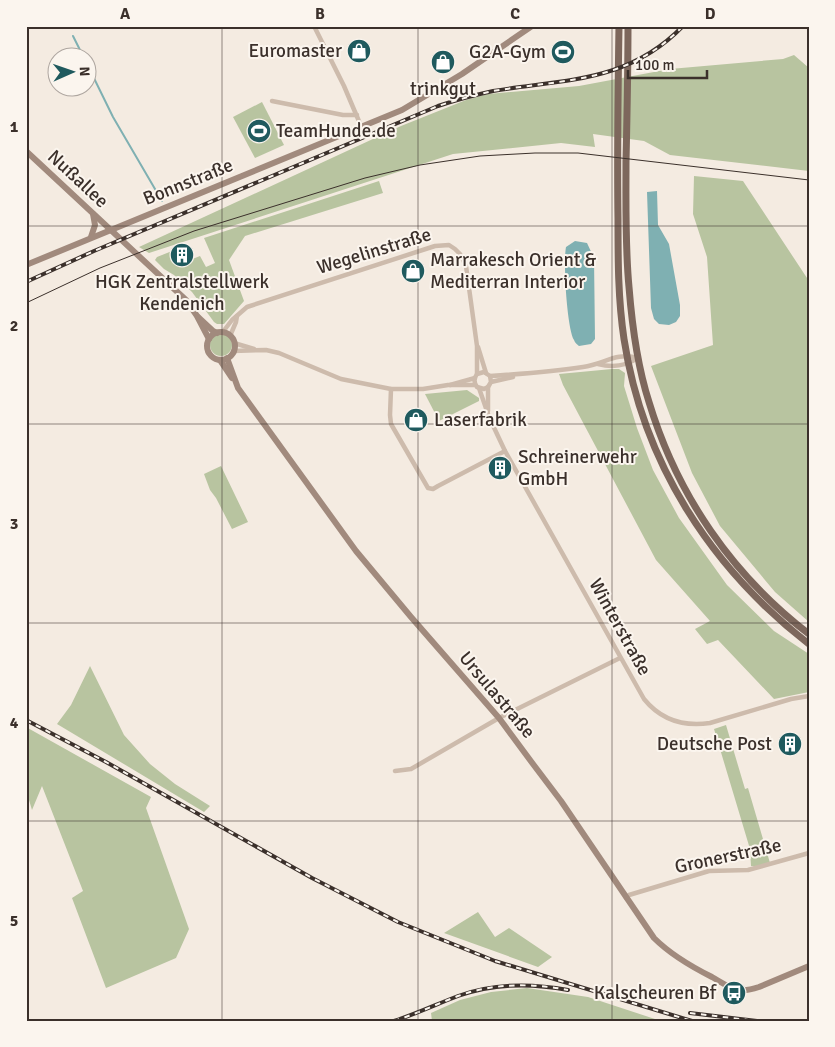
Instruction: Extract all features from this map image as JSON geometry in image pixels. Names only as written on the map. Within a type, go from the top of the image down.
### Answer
[{"type":"main road","points":[[619,26],[618,252],[620,295],[627,355],[652,440],[668,477],[690,516],[717,554],[745,588],[809,644]]},
{"type":"main road","points":[[628,26],[625,214],[629,286],[638,358],[649,402],[678,475],[708,529],[726,554],[758,590],[787,618],[809,634]]},
{"type":"street","points":[[314,26],[361,126]]},
{"type":"street","name":"Bonnstraße","points":[[26,265],[402,110],[495,52],[532,26]]},
{"type":"street","points":[[272,101],[343,116],[356,115]]},
{"type":"street","name":"Nußallee","points":[[26,151],[110,229]]},
{"type":"street","points":[[91,237],[94,227],[93,214]]},
{"type":"street","name":"Ursulastraße","points":[[110,229],[168,281],[186,300],[209,339],[208,352],[214,358],[224,359],[234,381],[356,550],[411,617],[499,718],[561,801],[649,932],[671,954],[736,989],[746,991],[759,987],[809,966]]},
{"type":"street","name":"Wegelinstraße","points":[[219,333],[247,306],[435,246],[449,245],[460,254],[466,266],[477,346],[476,376]]},
{"type":"street","name":"Ursulastraße","points":[[197,316],[213,331],[230,336]]},
{"type":"street","points":[[233,351],[234,343],[230,336],[237,316]]},
{"type":"street","points":[[209,339],[219,333]]},
{"type":"street","points":[[234,343],[255,350]]},
{"type":"street","name":"Wegelinstraße","points":[[477,346],[488,374]]},
{"type":"street","points":[[224,359],[233,351],[255,350],[279,353],[352,383],[391,389],[422,389],[448,385],[476,376],[482,372],[515,375],[598,364],[627,355],[638,358]]},
{"type":"street","points":[[598,364],[608,367],[629,364],[638,358]]},
{"type":"street","points":[[488,374],[490,385]]},
{"type":"street","points":[[448,385],[477,386],[484,389],[515,375]]},
{"type":"street","points":[[476,376],[477,386]]},
{"type":"street","name":"Winterstraße","points":[[487,412],[490,385]]},
{"type":"street","name":"Winterstraße","points":[[477,386],[505,451],[620,658],[649,706],[663,717],[677,723],[696,725],[710,723],[790,699],[809,696]]},
{"type":"street","points":[[391,389],[391,424],[428,488],[433,489],[505,451]]},
{"type":"street","points":[[395,772],[411,769],[499,718],[620,658]]},
{"type":"street","name":"Gronerstraße","points":[[626,898],[629,895],[709,871],[748,870],[809,854]]},
{"type":"green space","points":[[794,55],[809,68],[809,171],[670,155],[644,141],[593,134],[595,147],[561,143],[453,154],[149,253],[139,247],[401,126],[466,100],[488,94],[579,86],[670,69],[783,59]]},
{"type":"green space","name":"TeamHunde.de","points":[[262,102],[284,145],[255,158],[233,117]]},
{"type":"green space","points":[[694,176],[743,181],[809,281],[809,622],[775,592],[720,526],[692,473],[651,366],[713,345],[707,257],[693,214]]},
{"type":"green space","points":[[379,181],[383,193],[245,236],[229,260],[244,301],[224,324],[214,322],[192,292],[155,260],[157,257],[172,251],[180,264],[200,256],[206,267],[215,263],[204,238]]},
{"type":"green space","points":[[221,334],[231,341],[232,345],[225,355],[221,356],[211,349],[210,345],[217,335]]},
{"type":"green space","points":[[619,369],[625,373],[624,386],[637,428],[653,470],[679,518],[727,585],[774,631],[809,654],[809,692],[774,699],[718,640],[707,644],[695,629],[710,621],[656,560],[563,385],[559,374]]},
{"type":"green space","points":[[467,390],[479,398],[479,401],[439,421],[425,394]]},
{"type":"green space","points":[[221,466],[248,522],[232,529],[210,490],[204,474]]},
{"type":"green space","points":[[90,666],[124,735],[150,764],[175,784],[210,806],[204,812],[57,724],[71,705]]},
{"type":"green space","points":[[726,725],[745,789],[748,788],[770,863],[760,866],[751,866],[750,849],[714,729]]},
{"type":"green space","points":[[26,727],[151,797],[146,808],[189,929],[176,958],[106,988],[72,898],[83,891],[42,786],[32,810],[26,790]]},
{"type":"green space","points":[[478,912],[495,937],[509,928],[552,957],[538,967],[444,933]]},
{"type":"green space","points":[[527,988],[588,997],[661,1021],[432,1021],[431,1013],[460,1000],[491,992]]},
{"type":"water","points":[[657,191],[658,225],[669,244],[680,305],[680,316],[676,322],[669,325],[659,324],[654,319],[651,308],[647,192]]},
{"type":"water","points":[[575,241],[587,243],[594,258],[595,339],[591,344],[579,346],[575,342],[569,323],[565,280],[566,247]]},
{"type":"waterway","points":[[73,36],[79,48]]},
{"type":"waterway","points":[[98,86],[113,117],[162,201]]},
{"type":"tram line","points":[[26,303],[100,268],[194,231],[365,178],[420,165],[480,156],[578,153],[809,180]]},
{"type":"railway","points":[[26,282],[94,251],[438,106],[493,91],[570,80],[618,68],[640,59],[662,45],[683,26]]},
{"type":"railway","points":[[26,720],[106,762],[312,878],[398,922],[495,961],[692,1021]]},
{"type":"railway","points":[[394,1021],[458,996],[485,989],[526,985],[568,990]]},
{"type":"railway","points":[[690,1013],[757,1021]]},
{"type":"place","name":"Euromaster","points":[[359,51]]},
{"type":"place","name":"G2A-Gym","points":[[563,52]]},
{"type":"place","name":"trinkgut","points":[[443,62]]},
{"type":"place","name":"TeamHunde.de","points":[[259,131]]},
{"type":"place","name":"HGK Zentralstellwerk Kendenich","points":[[182,255]]},
{"type":"place","name":"Marrakesch Orient & Mediterran Interior","points":[[413,271]]},
{"type":"place","name":"Laserfabrik","points":[[416,420]]},
{"type":"place","name":"Schreinerwehr GmbH","points":[[500,468]]},
{"type":"place","name":"Deutsche Post","points":[[790,744]]},
{"type":"place","name":"Kalscheuren Bf","points":[[734,993]]}]
